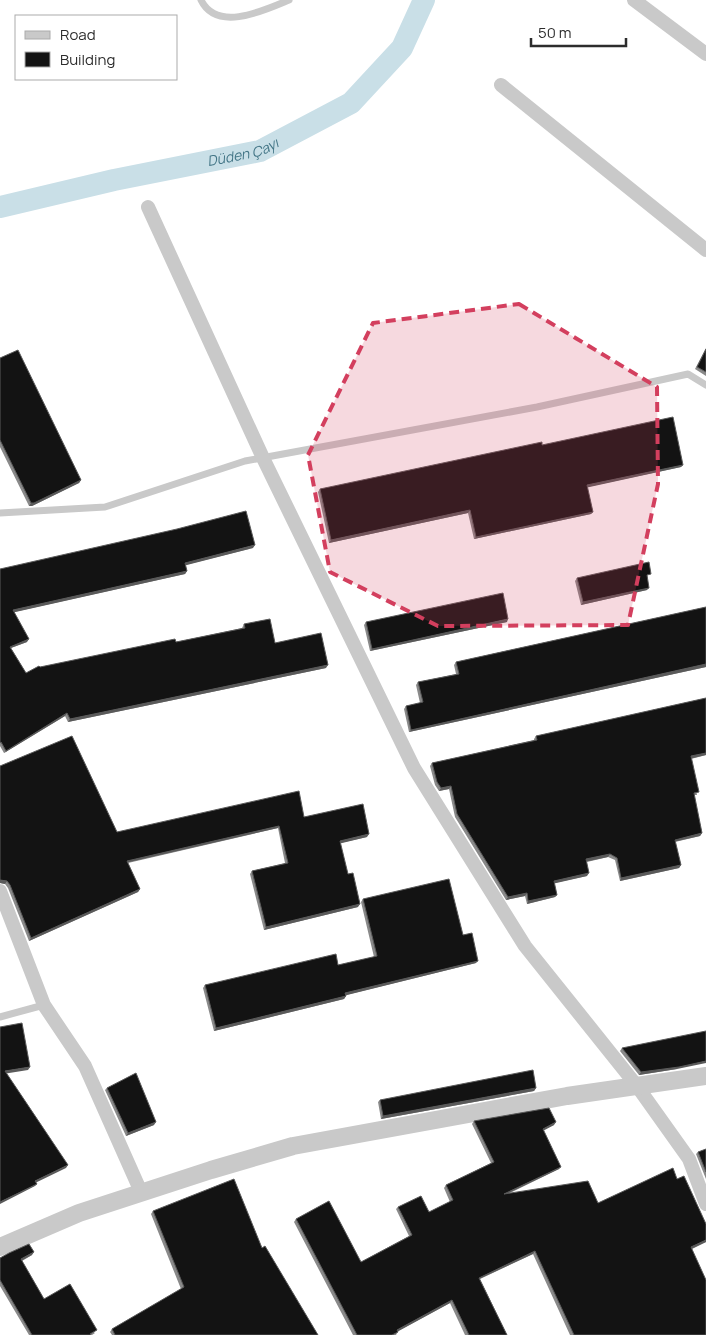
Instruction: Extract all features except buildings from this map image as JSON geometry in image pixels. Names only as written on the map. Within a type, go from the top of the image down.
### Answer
[{"type":"street","points":[[634,0],[706,54]]},
{"type":"street","points":[[500,84],[706,250]]},
{"type":"street","points":[[148,207],[262,458],[414,768],[525,946],[637,1086],[689,1159],[706,1204]]},
{"type":"street","points":[[0,891],[44,1005],[85,1066],[141,1192]]},
{"type":"street","points":[[0,1247],[79,1213],[211,1170],[293,1146],[567,1096],[706,1076]]},
{"type":"lane","points":[[201,0],[206,8],[215,14],[235,17],[256,14],[289,0]]},
{"type":"lane","points":[[0,513],[105,507],[245,461],[537,407],[688,374],[706,385]]},
{"type":"lane","points":[[0,1017],[44,1005]]},
{"type":"highlighted area","points":[[519,304],[657,387],[658,484],[628,625],[438,626],[330,572],[308,455],[373,323]]},
{"type":"waterway","name":"Düden Çayı","points":[[0,207],[114,180],[260,151],[351,103],[402,48],[424,0]]}]
